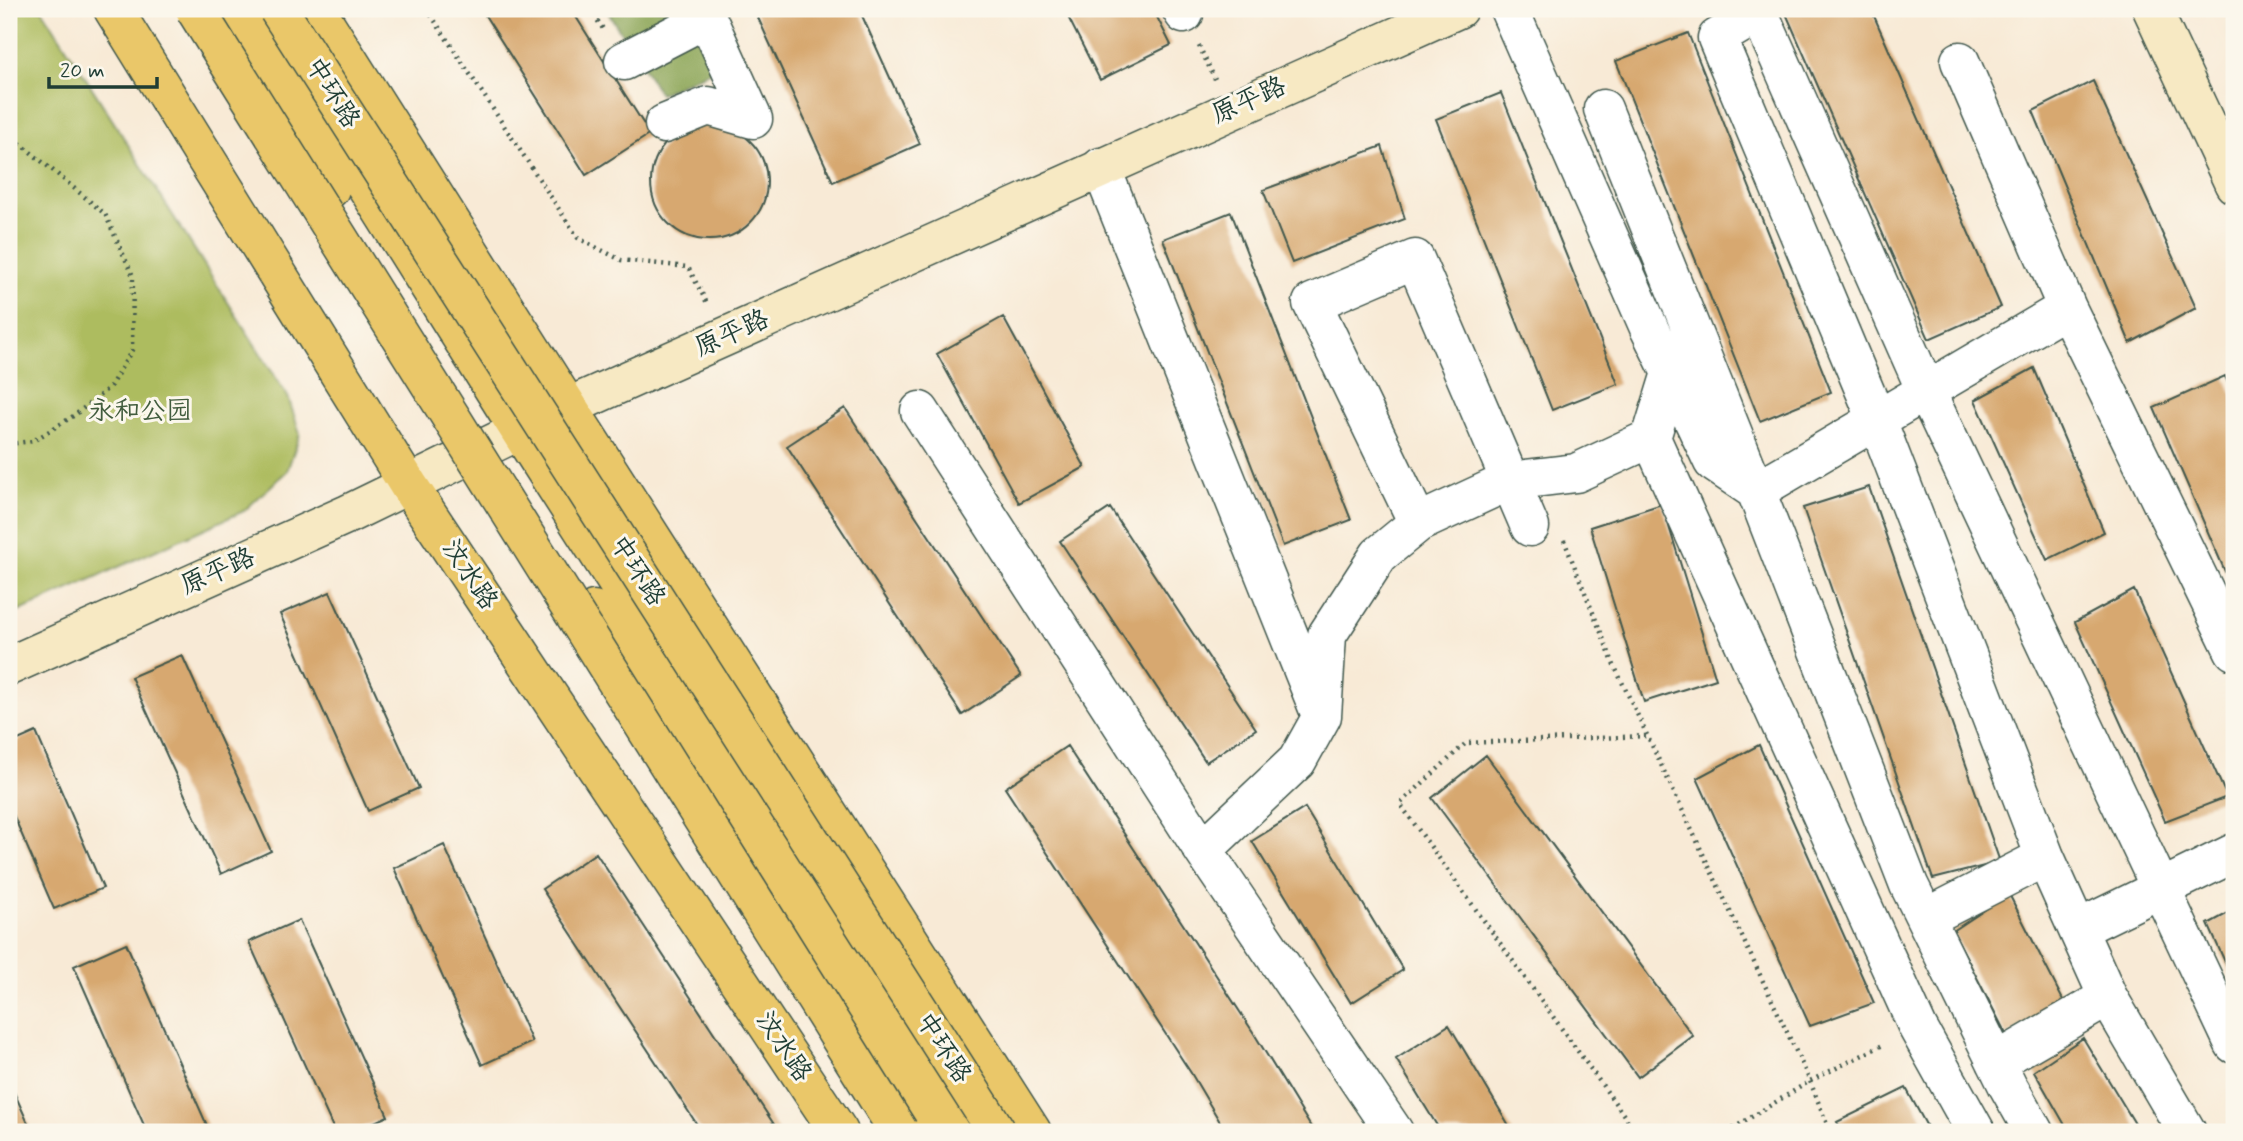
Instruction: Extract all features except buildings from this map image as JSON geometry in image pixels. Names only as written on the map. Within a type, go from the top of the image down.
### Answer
[{"type":"main road","name":"汶水路","points":[[113,9],[409,486],[839,1132]]},
{"type":"main road","points":[[195,9],[899,1132]]},
{"type":"main road","points":[[219,9],[969,1132]]},
{"type":"main road","points":[[255,9],[505,439],[928,1132]]},
{"type":"main road","name":"中环路","points":[[278,9],[1000,1132]]},
{"type":"main road","points":[[316,9],[1032,1132]]},
{"type":"main road","points":[[944,1093],[1000,1132]]},
{"type":"street","name":"原平路","points":[[9,666],[409,486],[568,407],[1458,9]]},
{"type":"street","points":[[1509,9],[1650,330],[1713,462],[1756,491]]},
{"type":"street","points":[[2152,9],[2234,184]]},
{"type":"street","points":[[624,61],[705,13],[753,119],[708,106],[664,124]]},
{"type":"street","points":[[2187,1132],[2108,997],[2045,857],[1877,420],[1717,38],[1759,13],[1926,391],[2234,1044]]},
{"type":"street","points":[[1960,61],[2067,308],[2234,650]]},
{"type":"street","points":[[1603,108],[1909,885],[1996,1062],[2034,1132]]},
{"type":"street","points":[[1101,167],[1322,716]]},
{"type":"street","points":[[1418,523],[1312,303],[1415,259],[1524,480],[1530,527]]},
{"type":"street","points":[[1756,491],[2067,308]]},
{"type":"street","points":[[1671,373],[1651,438],[1918,1028],[1976,1132]]},
{"type":"street","points":[[920,411],[1203,850],[1394,1132]]},
{"type":"street","points":[[1203,850],[1306,773],[1322,716],[1327,635],[1379,555],[1418,523],[1524,480],[1576,473],[1651,438]]},
{"type":"street","points":[[2078,929],[2234,853]]},
{"type":"street","points":[[1926,918],[2045,857]]},
{"type":"street","points":[[1996,1062],[2108,997]]},
{"type":"path","points":[[427,9],[578,238],[621,260],[688,267],[725,337]]},
{"type":"path","points":[[1183,11],[1230,110]]},
{"type":"path","points":[[9,134],[105,214],[133,276],[132,350],[110,387],[75,415],[33,442],[9,444]]},
{"type":"path","points":[[1524,480],[1810,1081],[1830,1132]]},
{"type":"path","points":[[1636,1132],[1400,804],[1466,743],[1647,736]]},
{"type":"path","points":[[1727,1132],[1810,1081],[1918,1028]]},
{"type":"green space","name":"永和公园","points":[[9,9],[42,9],[288,397],[300,434],[287,471],[244,511],[9,616]]},
{"type":"green space","points":[[606,9],[688,9],[715,69],[660,94]]}]
